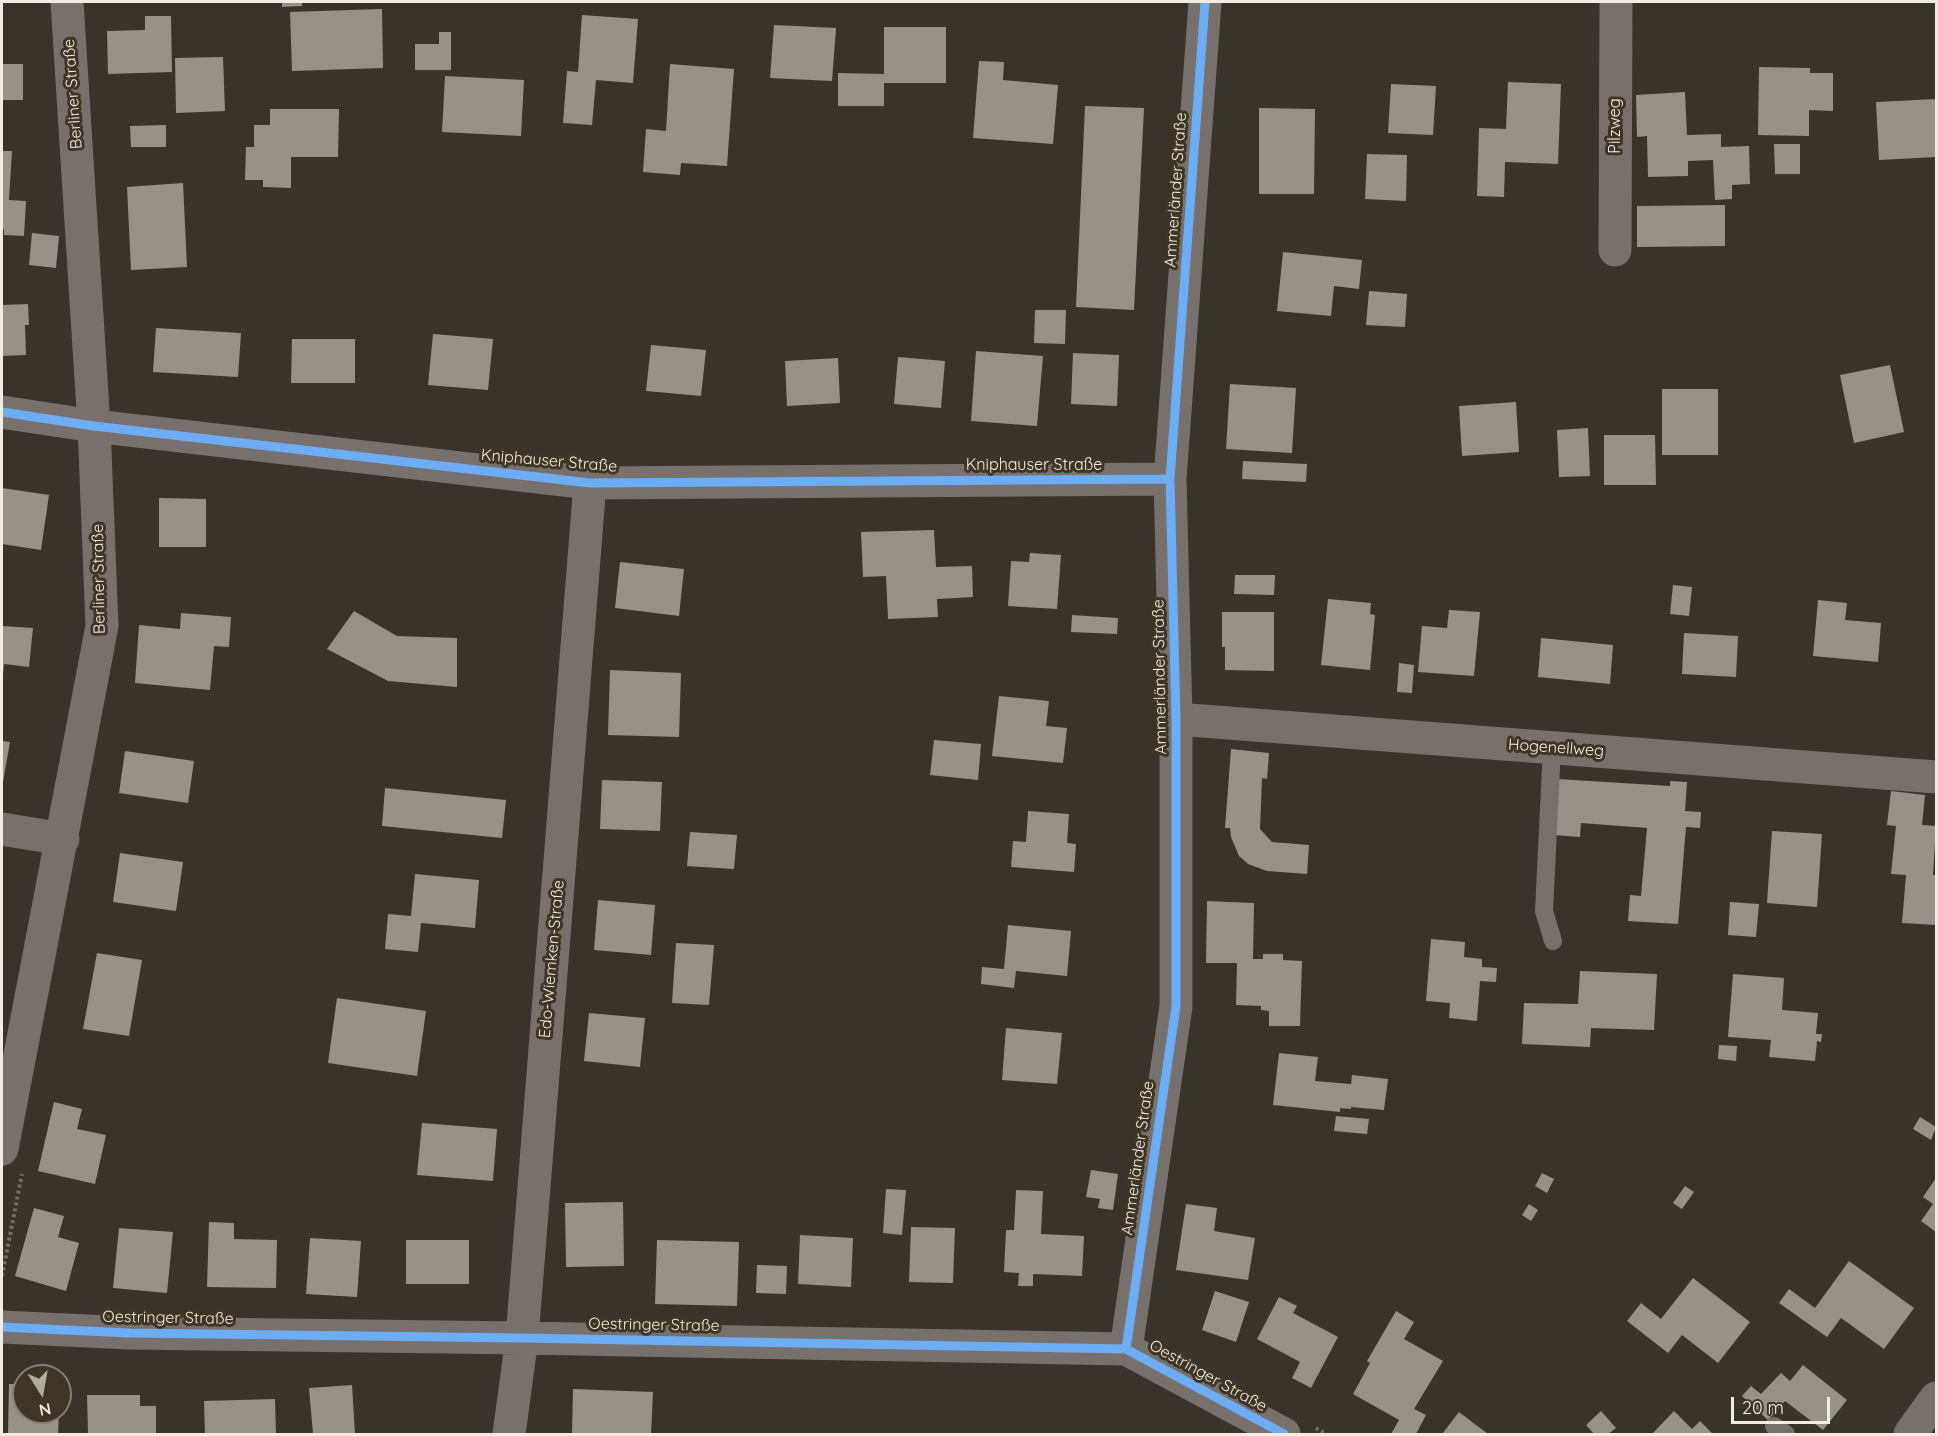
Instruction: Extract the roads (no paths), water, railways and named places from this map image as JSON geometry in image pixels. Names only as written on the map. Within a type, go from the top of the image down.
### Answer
[{"type":"street","name":"Berliner Straße","points":[[2,1149],[102,626],[94,426],[67,2]]},
{"type":"street","name":"Ammerländer Straße","points":[[1126,1349],[1176,1006],[1176,719],[1170,479],[1205,2]]},
{"type":"street","name":"Pilzweg","points":[[1615,249],[1616,2]]},
{"type":"street","name":"Kniphauser Straße","points":[[2,412],[94,426],[590,483],[1170,479]]},
{"type":"street","name":"Edo-Wiemken-Straße","points":[[509,1434],[522,1338],[590,483]]},
{"type":"street","name":"Hogenellweg","points":[[1176,719],[1936,777]]},
{"type":"street","points":[[2,829],[63,839]]},
{"type":"street","name":"Oestringer Straße","points":[[2,1327],[129,1333],[1126,1349],[1284,1434]]},
{"type":"street","points":[[1910,1434],[1936,1398]]},
{"type":"lane","points":[[1552,747],[1544,911],[1552,941]]}]
